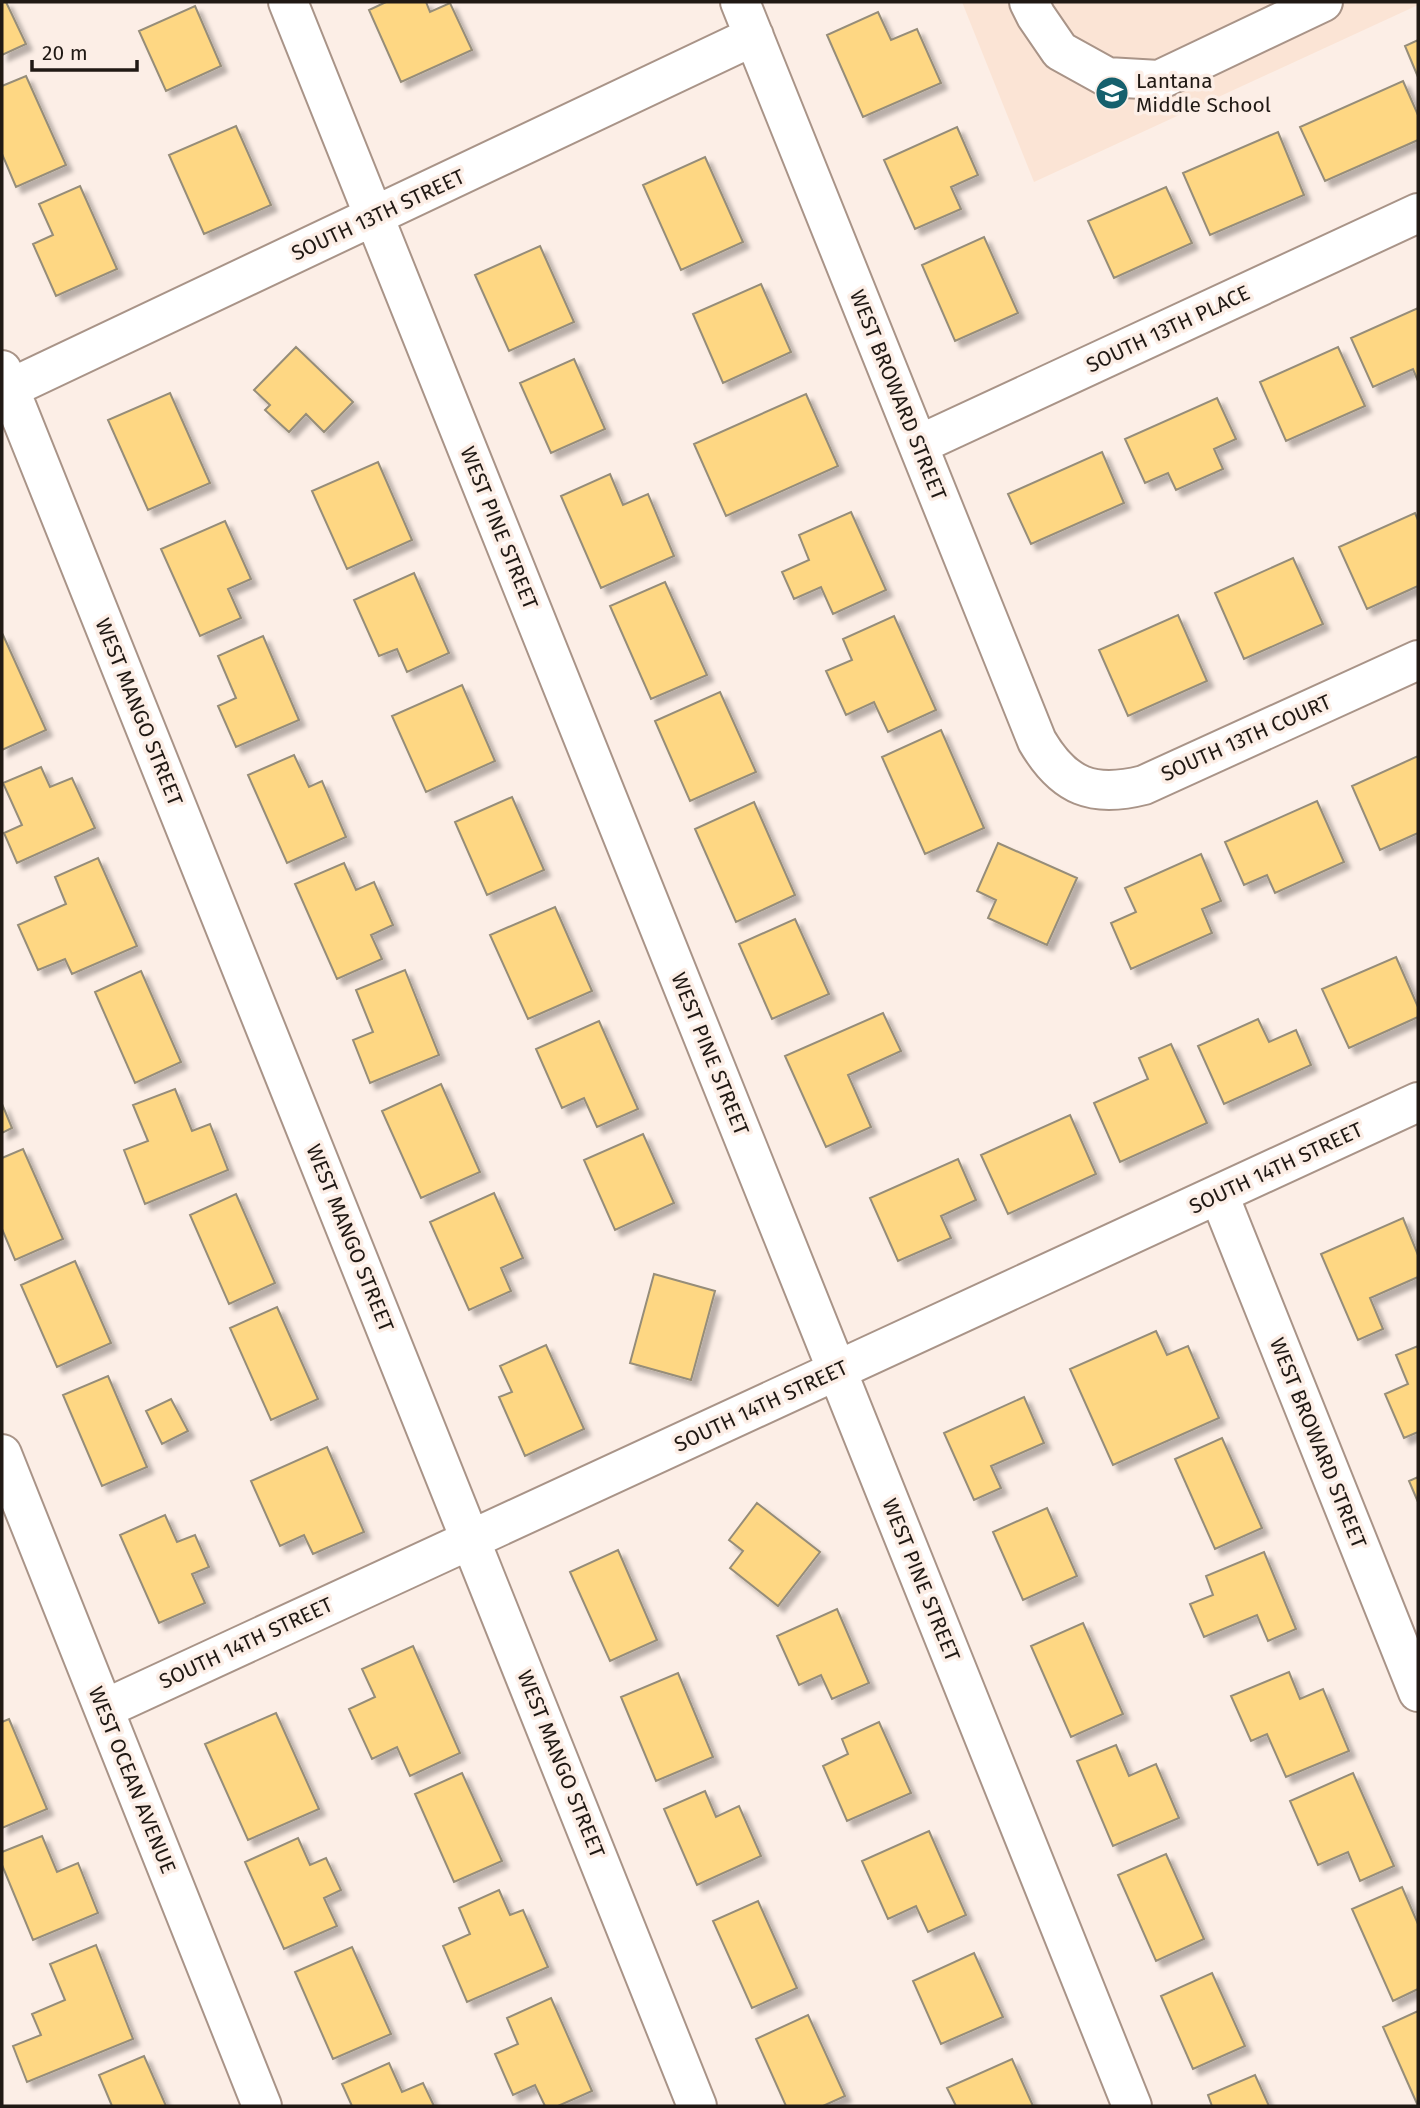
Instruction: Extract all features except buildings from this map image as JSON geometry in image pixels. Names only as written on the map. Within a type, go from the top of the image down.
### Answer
[{"type":"street","name":"WEST PINE STREET","points":[[288,2],[1132,2106]]},
{"type":"street","name":"WEST BROWARD STREET","points":[[740,2],[1037,741],[1050,763],[1070,780]]},
{"type":"street","points":[[1030,2],[1036,16],[1060,51],[1107,77],[1159,80],[1322,2]]},
{"type":"street","name":"SOUTH 13TH STREET","points":[[4,384],[374,217],[754,36]]},
{"type":"street","name":"SOUTH 13TH PLACE","points":[[918,445],[1418,213]]},
{"type":"street","name":"WEST MANGO STREET","points":[[4,384],[697,2106]]},
{"type":"street","name":"SOUTH 13TH COURT","points":[[1070,780],[1093,789],[1119,791],[1144,785],[1418,660]]},
{"type":"street","name":"SOUTH 14TH STREET","points":[[104,1709],[1418,1102]]},
{"type":"street","name":"WEST BROWARD STREET","points":[[1219,1195],[1418,1692]]},
{"type":"street","name":"WEST OCEAN AVENUE","points":[[2,1454],[262,2106]]},
{"type":"shaded area","name":"Lantana Middle School","points":[[962,2],[1418,2],[1418,5],[1034,182]]},
{"type":"place","name":"Lantana Middle School","points":[[1112,93]]}]
